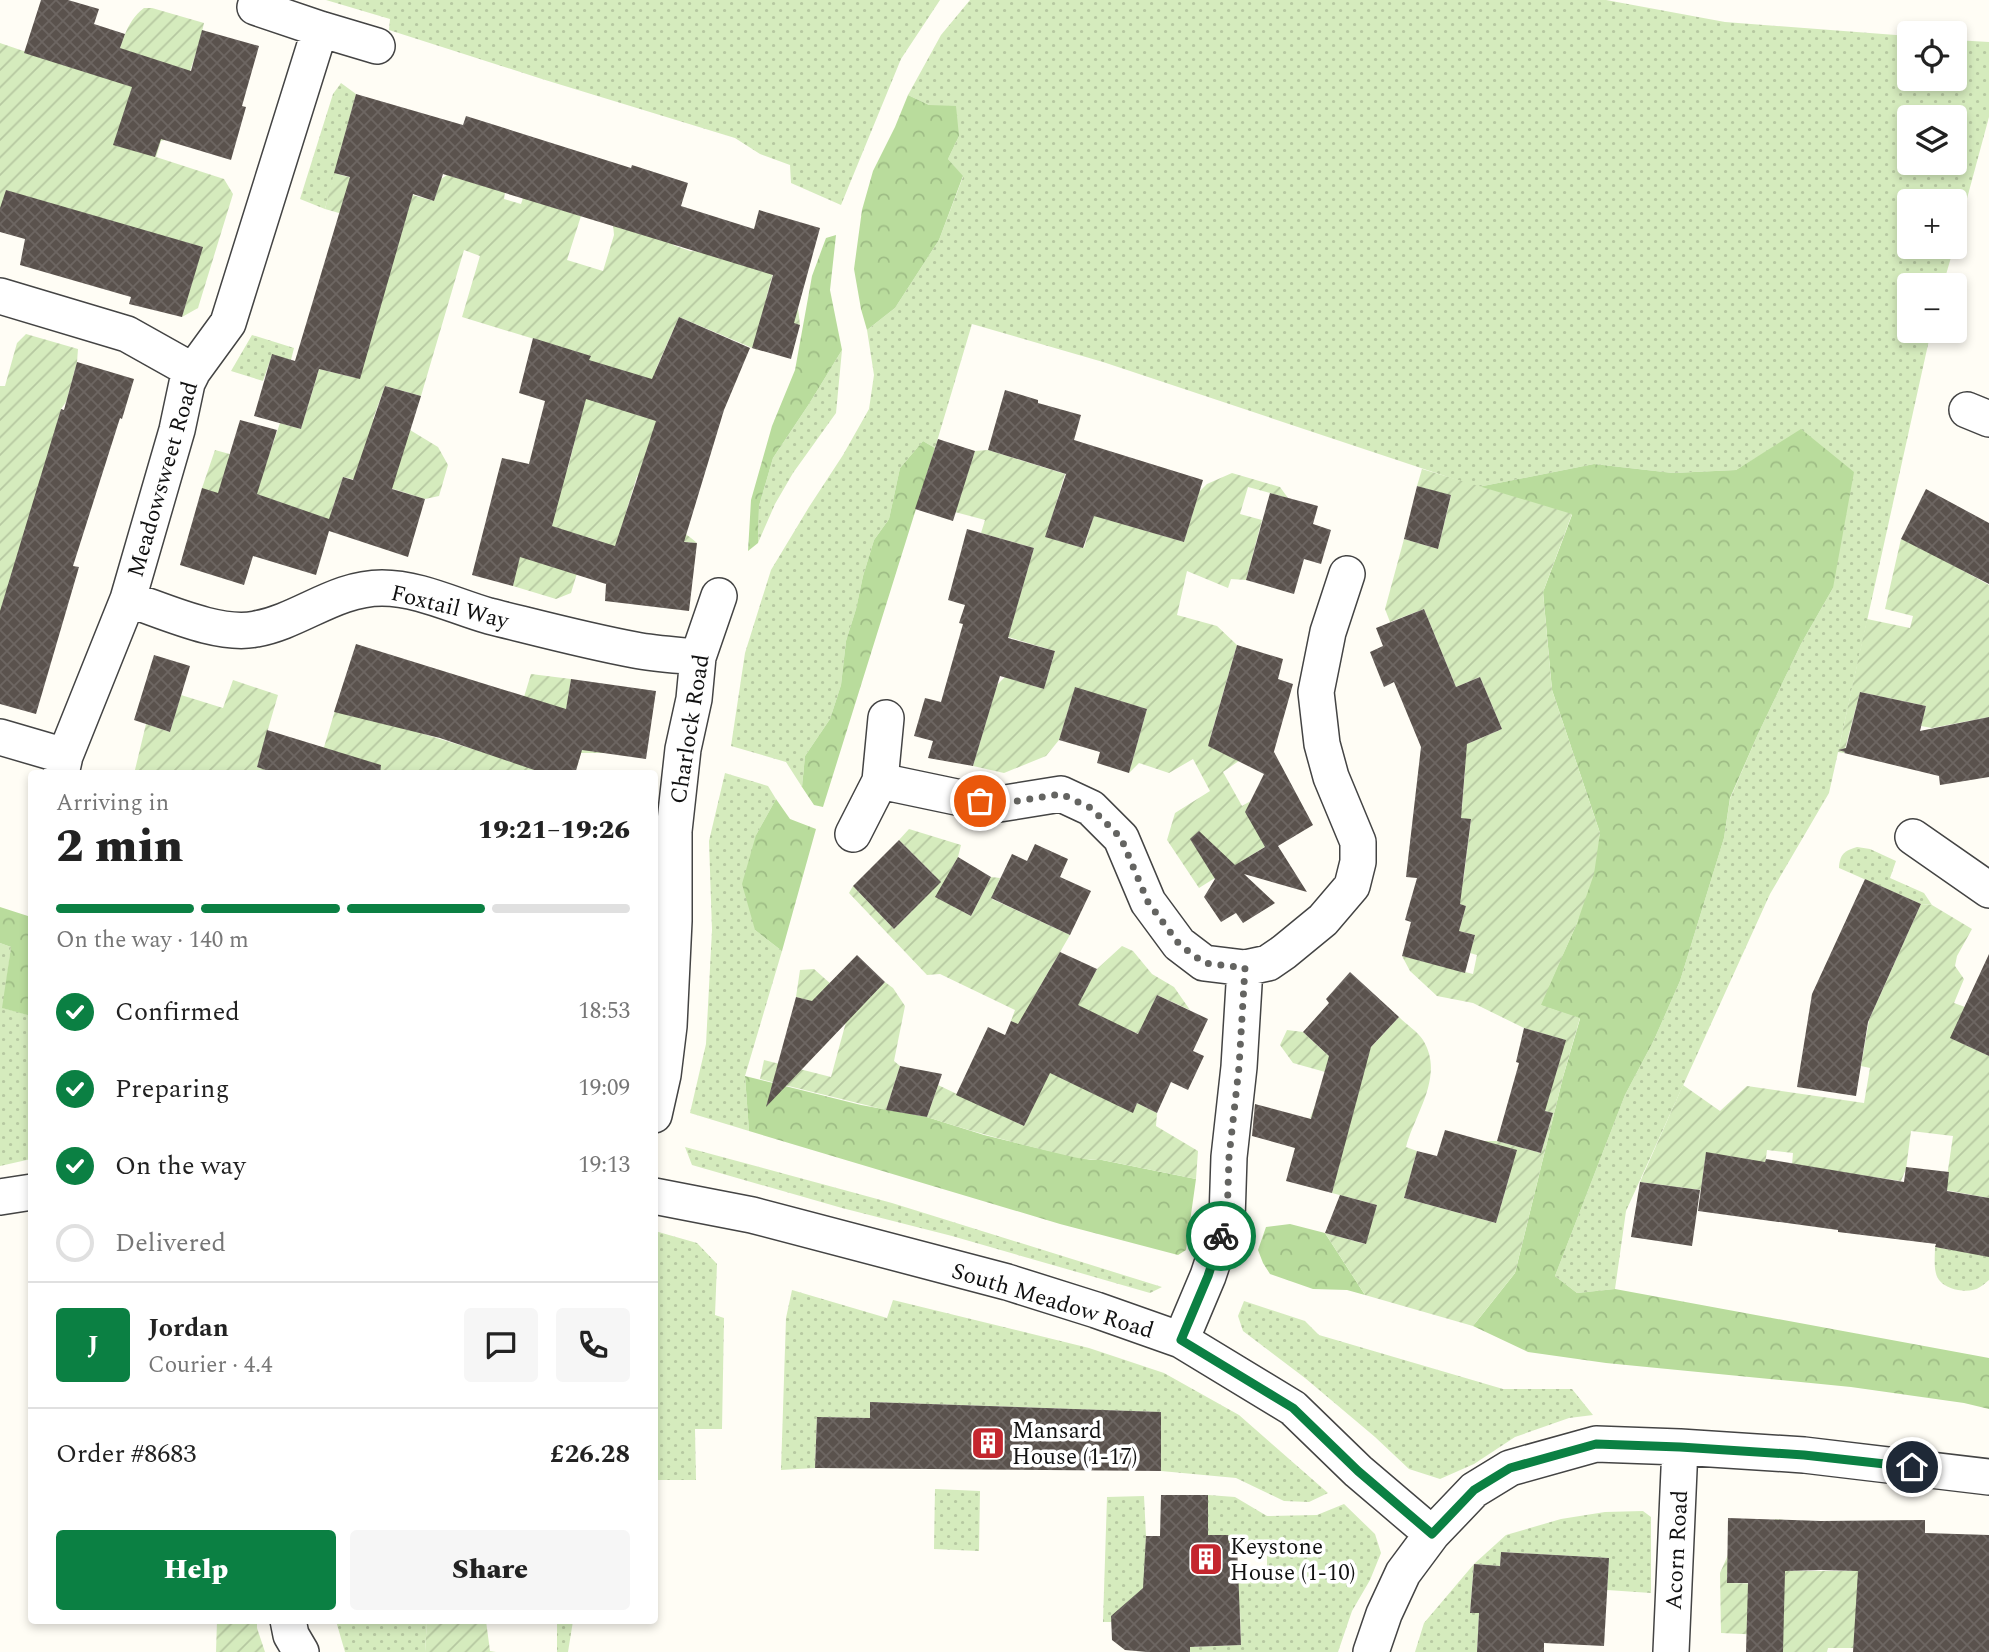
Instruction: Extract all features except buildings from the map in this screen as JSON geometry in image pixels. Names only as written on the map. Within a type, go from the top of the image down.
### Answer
[{"type":"street","points":[[255,7],[377,46]]},
{"type":"street","name":"Meadowsweet Road","points":[[63,765],[128,599],[177,430],[187,383],[228,323],[320,29]]},
{"type":"street","points":[[0,296],[127,334],[193,371]]},
{"type":"street","points":[[880,781],[961,799],[999,804],[1061,794],[1091,808],[1121,838],[1148,902],[1179,944],[1204,963],[1245,968],[1268,963],[1323,919],[1345,895],[1352,886],[1358,862],[1359,842],[1331,777],[1322,744],[1316,692],[1328,632],[1347,574]]},
{"type":"street","name":"Foxtail Way","points":[[128,599],[221,630],[254,630],[285,621],[334,597],[359,590],[383,588],[422,594],[564,635],[638,650],[698,657]]},
{"type":"street","name":"Charlock Road","points":[[658,1097],[669,1026],[674,922],[674,831],[683,749],[694,699],[698,657],[719,596]]},
{"type":"street","points":[[853,834],[880,781],[887,718]]},
{"type":"street","points":[[0,737],[63,765]]},
{"type":"street","points":[[1913,836],[1989,890]]},
{"type":"street","points":[[1181,1340],[1208,1276],[1227,1219],[1229,1157],[1239,1067],[1245,968]]},
{"type":"street","points":[[0,1197],[28,1193]]},
{"type":"street","name":"South Meadow Road","points":[[658,1196],[751,1215],[1007,1283],[1181,1340],[1293,1408],[1358,1471],[1432,1534]]},
{"type":"street","points":[[1371,1652],[1384,1614],[1403,1573],[1432,1534],[1474,1490],[1510,1468],[1596,1444],[1804,1455],[1989,1477]]},
{"type":"street","name":"Acorn Road","points":[[1671,1652],[1680,1447]]},
{"type":"street","points":[[289,1624],[291,1635],[301,1652]]},
{"type":"green space","points":[[326,0],[940,0],[901,59],[841,205],[791,183],[790,165],[760,154],[735,138],[389,30],[390,19]]},
{"type":"green space","points":[[970,0],[1606,0],[1725,22],[1897,35],[1897,91],[1967,91],[1967,41],[1989,42],[1989,117],[1967,199],[1967,189],[1897,189],[1897,259],[1951,259],[1946,273],[1897,273],[1897,343],[1928,343],[1829,793],[1770,894],[1626,1211],[1615,1289],[1577,1293],[1555,1276],[1625,1095],[1654,1040],[1680,981],[1724,838],[1730,799],[1801,644],[1833,588],[1802,430],[1736,470],[1673,473],[1594,464],[1478,487],[1103,362],[972,324],[935,448],[923,441],[900,468],[889,519],[874,540],[863,576],[846,641],[841,685],[830,719],[805,756],[802,787],[786,762],[731,746],[745,653],[771,570],[869,409],[874,375],[867,330],[895,308],[939,240],[963,177],[948,159],[959,136],[929,105],[908,95],[941,35]]},
{"type":"green space","points":[[144,8],[204,23],[165,140],[161,141],[156,157],[224,179],[233,194],[198,308],[182,317],[202,247],[112,222],[0,208],[0,43],[79,70],[114,68],[132,20]]},
{"type":"green space","points":[[341,83],[356,94],[325,209],[300,199],[333,94]]},
{"type":"green space","points":[[908,95],[929,105],[956,106],[959,136],[948,159],[963,176],[939,240],[895,308],[867,330],[854,269],[862,210],[873,171]]},
{"type":"green space","points":[[334,173],[434,201],[441,179],[447,175],[505,192],[504,199],[521,204],[523,198],[581,216],[567,260],[603,271],[614,235],[613,224],[671,241],[673,245],[690,251],[777,258],[766,299],[798,308],[800,325],[766,316],[757,350],[679,317],[656,369],[661,417],[645,474],[637,476],[626,512],[673,527],[697,543],[657,539],[652,576],[604,543],[588,537],[571,593],[556,599],[513,586],[530,459],[568,468],[577,432],[575,409],[590,356],[462,317],[480,256],[464,250],[421,396],[385,386],[373,419],[410,430],[438,447],[448,465],[439,496],[425,499],[343,477],[331,513],[332,520],[261,550],[202,488],[215,450],[266,464],[280,423],[301,429],[319,369],[356,378],[367,221],[325,209]]},
{"type":"green space","points":[[836,235],[830,290],[842,350],[773,458],[759,506],[758,543],[748,551],[751,500],[772,426],[795,370],[812,276],[826,238]]},
{"type":"green space","points":[[26,334],[78,349],[77,362],[66,402],[61,409],[0,634],[0,386],[5,386],[17,343]]},
{"type":"green space","points":[[252,335],[294,348],[291,360],[272,355],[263,381],[231,371]]},
{"type":"green space","points":[[842,350],[836,413],[793,473],[775,504],[758,543],[759,506],[773,458]]},
{"type":"green space","points":[[1801,429],[1854,472],[1833,588],[1801,644],[1730,798],[1724,838],[1680,981],[1654,1040],[1625,1095],[1555,1276],[1577,1293],[1615,1289],[1989,1358],[1989,1409],[1851,1387],[1606,1363],[1528,1352],[1473,1326],[1515,1273],[1580,1019],[1540,1005],[1577,923],[1600,833],[1552,690],[1543,592],[1572,515],[1478,487],[1594,464],[1673,473],[1736,470]]},
{"type":"green space","points":[[923,441],[935,448],[823,807],[814,805],[802,787],[805,756],[830,719],[841,685],[846,641],[863,576],[874,540],[889,519],[900,468]]},
{"type":"green space","points":[[988,450],[1065,474],[1046,537],[1084,548],[1095,511],[1106,519],[1184,542],[1199,492],[1207,484],[1232,473],[1280,487],[1288,498],[1248,487],[1240,514],[1262,520],[1246,580],[1231,579],[1228,588],[1187,571],[1177,615],[1217,626],[1237,645],[1211,735],[1256,749],[1223,772],[1242,806],[1277,786],[1264,807],[1283,843],[1274,841],[1199,888],[1167,840],[1175,813],[1210,791],[1193,759],[1169,773],[1139,763],[1129,773],[1147,709],[1075,688],[1059,740],[1046,756],[1004,773],[973,766],[997,685],[1005,677],[1044,689],[1055,651],[1008,637],[1034,548],[981,533],[985,520],[955,512],[975,451]]},
{"type":"green space","points":[[1422,469],[1572,514],[1543,592],[1552,690],[1600,833],[1594,874],[1577,923],[1541,1005],[1580,1018],[1515,1273],[1473,1326],[1365,1295],[1325,1233],[1365,1244],[1377,1205],[1332,1193],[1348,1129],[1310,1118],[1315,1106],[1361,1082],[1293,1063],[1280,1045],[1287,1030],[1303,1032],[1347,1073],[1399,1017],[1421,1037],[1429,1054],[1430,1081],[1406,1147],[1417,1151],[1404,1198],[1496,1223],[1510,1175],[1476,1164],[1483,1141],[1497,1141],[1541,1153],[1553,1113],[1519,1105],[1556,1074],[1565,1040],[1524,1028],[1473,1003],[1437,996],[1410,971],[1402,956],[1473,974],[1477,955],[1470,953],[1475,935],[1459,931],[1466,906],[1441,899],[1433,880],[1463,883],[1471,820],[1414,812],[1462,808],[1465,770],[1427,761],[1502,729],[1480,677],[1456,687],[1424,609],[1390,622],[1385,609],[1404,539],[1438,549],[1451,496],[1417,486]]},
{"type":"green space","points":[[1901,539],[1989,585],[1989,717],[1932,728],[1921,726],[1926,706],[1860,692],[1844,753],[1838,752],[1867,619],[1910,628],[1913,616],[1885,609]]},
{"type":"green space","points":[[531,674],[571,679],[566,712],[610,718],[605,753],[581,753],[576,770],[317,770],[336,707],[505,759]]},
{"type":"green space","points":[[233,680],[278,695],[257,767],[267,770],[135,770],[146,724],[170,732],[181,695],[223,708]]},
{"type":"green space","points":[[725,773],[768,786],[776,799],[756,835],[755,930],[782,951],[745,1076],[749,1131],[690,1113],[706,1044],[712,930],[709,841]]},
{"type":"green space","points":[[776,799],[790,819],[816,829],[782,951],[755,930],[742,884],[756,835]]},
{"type":"green space","points":[[909,829],[961,845],[958,857],[936,897],[971,916],[991,877],[1000,878],[992,899],[1070,935],[1039,988],[1076,1008],[1097,969],[1122,946],[1133,951],[1152,974],[1174,987],[1190,1010],[1157,995],[1139,1034],[1122,1027],[1133,1112],[1137,1103],[1157,1113],[1156,1126],[1198,1151],[1196,1179],[1068,1156],[927,1117],[938,1085],[1024,1126],[1040,1092],[1056,1042],[1011,1021],[1015,1010],[940,974],[927,975],[849,893],[853,886],[894,929],[913,910],[908,903],[935,876],[899,840]]},
{"type":"green space","points":[[1857,847],[1870,849],[1896,861],[1890,878],[1924,893],[1932,905],[1921,904],[1839,868],[1843,854]]},
{"type":"green space","points":[[1921,904],[1932,905],[1972,929],[1957,956],[1955,966],[1964,979],[1954,1003],[1965,1007],[1951,1038],[1989,1056],[1989,1198],[1945,1190],[1953,1136],[1911,1131],[1906,1169],[1901,1181],[1792,1165],[1793,1153],[1767,1150],[1759,1208],[1747,1159],[1706,1153],[1701,1190],[1640,1182],[1683,1085],[1720,1111],[1747,1086],[1864,1103],[1870,1068],[1861,1066],[1869,1020]]},
{"type":"green space","points":[[0,907],[28,916],[28,1015],[2,1008],[11,947],[0,943]]},
{"type":"green space","points":[[0,943],[11,947],[3,1008],[28,1015],[28,1160],[0,1166]]},
{"type":"green space","points":[[814,969],[859,1009],[885,982],[893,988],[905,1006],[894,1061],[900,1066],[886,1110],[760,1079],[764,1060],[831,1077],[849,1011],[796,997],[800,970]]},
{"type":"green space","points":[[745,1076],[861,1105],[927,1117],[1037,1148],[1196,1179],[1186,1250],[1178,1255],[1060,1224],[749,1131]]},
{"type":"green space","points":[[685,1147],[892,1203],[1162,1287],[1150,1293],[692,1165]]},
{"type":"green space","points":[[1290,1224],[1325,1233],[1365,1295],[1347,1290],[1313,1289],[1270,1274],[1258,1250],[1266,1227]]},
{"type":"green space","points":[[658,1232],[697,1243],[717,1264],[715,1315],[724,1318],[722,1429],[695,1429],[696,1480],[658,1480]]},
{"type":"green space","points":[[1935,1247],[1989,1256],[1989,1280],[1971,1290],[1959,1290],[1943,1284],[1936,1273]]},
{"type":"green space","points":[[792,1290],[887,1318],[893,1300],[1089,1348],[1164,1373],[1239,1415],[1328,1493],[1309,1502],[1284,1501],[1236,1478],[1161,1471],[1160,1412],[870,1402],[870,1418],[817,1417],[815,1468],[781,1470],[786,1318]]},
{"type":"green space","points":[[1244,1301],[1305,1321],[1319,1335],[1503,1389],[1572,1389],[1593,1415],[1569,1418],[1515,1437],[1474,1464],[1440,1479],[1409,1469],[1305,1378],[1243,1331],[1238,1316]]},
{"type":"green space","points":[[935,1489],[980,1491],[979,1551],[934,1549]]},
{"type":"green space","points":[[1208,1495],[1235,1497],[1267,1516],[1317,1515],[1344,1504],[1375,1534],[1381,1553],[1370,1580],[1352,1611],[1338,1652],[1190,1652],[1190,1647],[1241,1645],[1240,1611],[1190,1610],[1224,1576],[1267,1574],[1267,1543],[1229,1543],[1208,1535]]},
{"type":"green space","points":[[1144,1496],[1144,1583],[1160,1583],[1111,1622],[1103,1622],[1107,1497]]},
{"type":"green space","points":[[1643,1511],[1651,1517],[1651,1593],[1607,1590],[1609,1558],[1501,1552],[1500,1566],[1474,1564],[1506,1535],[1561,1519],[1605,1512]]},
{"type":"green space","points":[[1775,1519],[1785,1520],[1785,1571],[1858,1571],[1918,1648],[1828,1648],[1827,1652],[1783,1652],[1783,1636],[1721,1633],[1720,1573],[1728,1555],[1727,1583],[1772,1584]]},
{"type":"green space","points":[[1474,1564],[1470,1612],[1479,1613],[1477,1652],[1415,1652],[1424,1623]]},
{"type":"green space","points":[[217,1624],[257,1624],[265,1652],[216,1652]]},
{"type":"green space","points":[[337,1624],[427,1624],[425,1652],[345,1652]]},
{"type":"green space","points":[[427,1624],[486,1624],[490,1651],[496,1652],[425,1652]]},
{"type":"green space","points":[[557,1624],[573,1624],[568,1652],[557,1652]]},
{"type":"way so far","points":[[980,801],[999,804],[1061,794],[1091,808],[1121,838],[1148,902],[1179,944],[1204,963],[1245,968],[1239,1067],[1229,1157],[1227,1219],[1221,1236]]},
{"type":"place","name":"Mansard House (1-17)","points":[[988,1443]]},
{"type":"place","name":"Keystone House (1-10)","points":[[1206,1559]]},
{"type":"route","points":[[1221,1236],[1208,1276],[1181,1340],[1293,1408],[1358,1471],[1432,1534],[1474,1490],[1510,1468],[1596,1444],[1804,1455],[1912,1467]]}]
